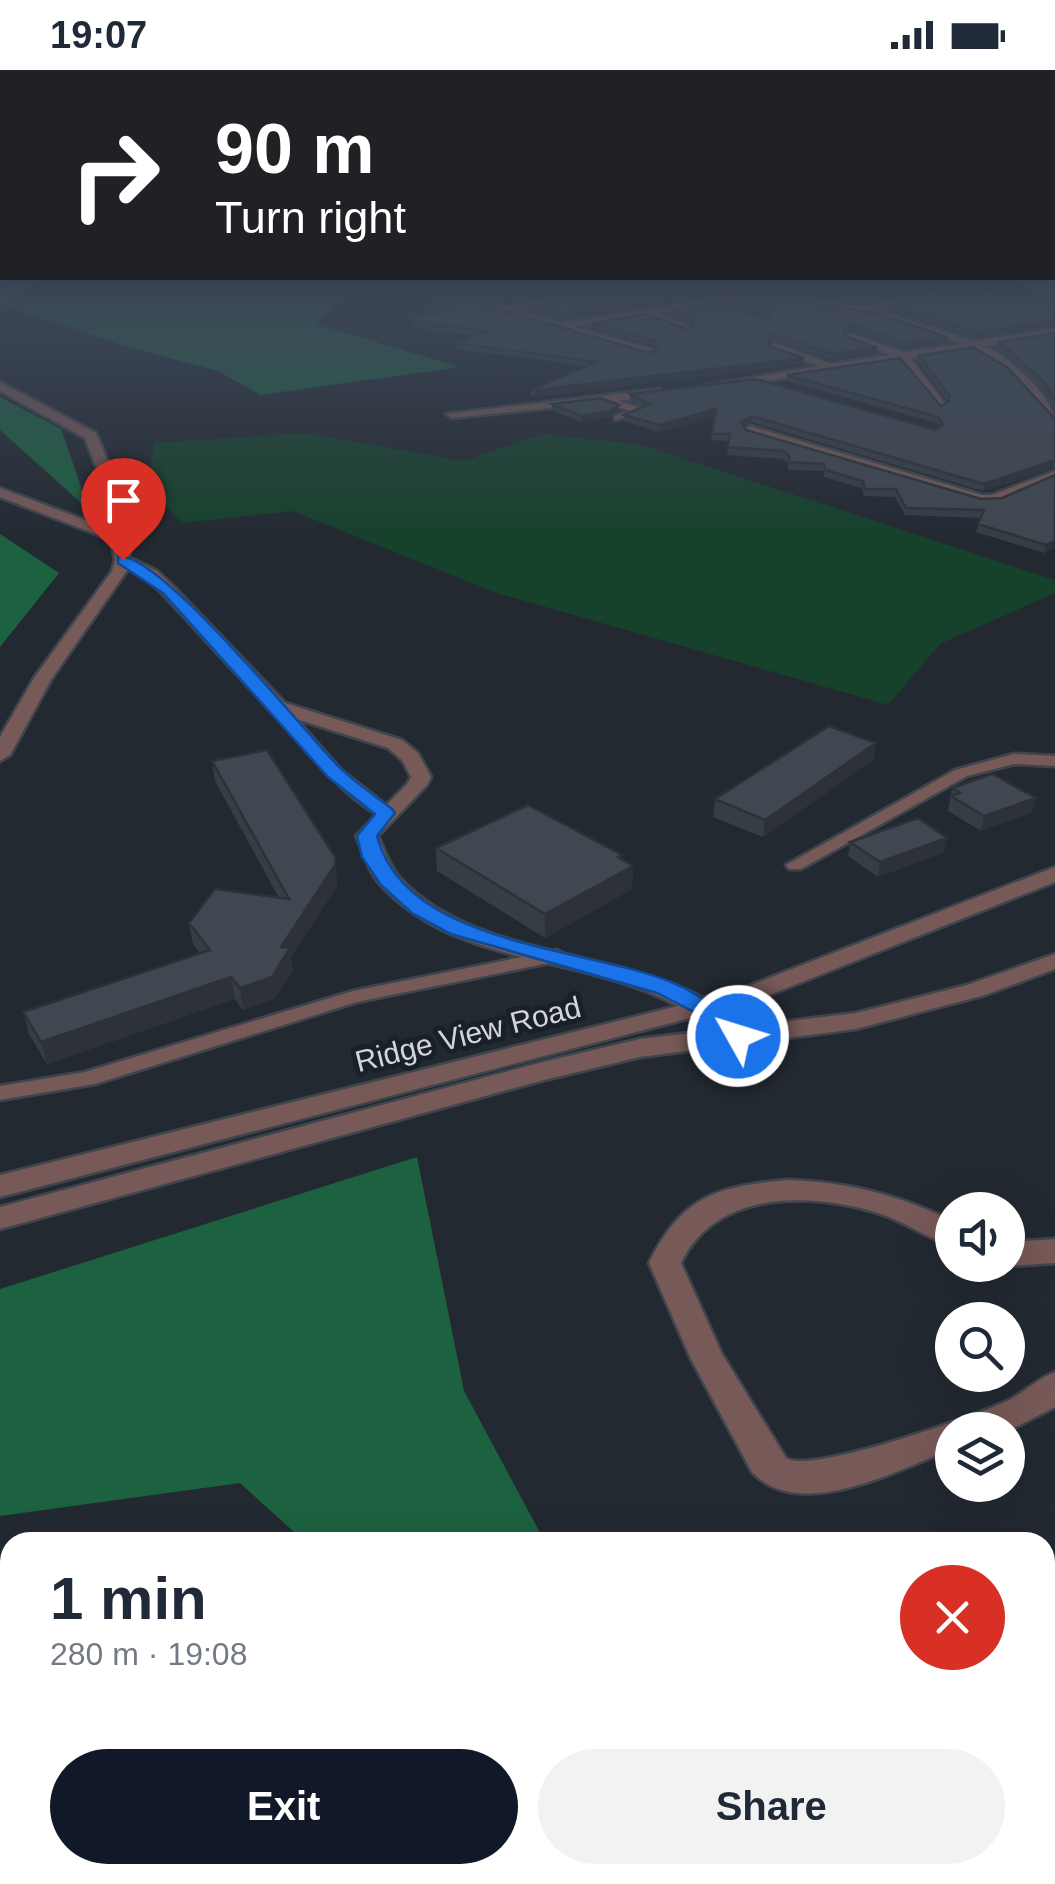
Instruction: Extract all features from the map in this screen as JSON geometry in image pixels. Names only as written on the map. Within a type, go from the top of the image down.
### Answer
[{"type":"street","points":[[696,388],[791,374]]},
{"type":"street","points":[[916,374],[940,405]]},
{"type":"street","points":[[1017,374],[1049,404],[1055,420]]},
{"type":"street","points":[[752,379],[788,390]]},
{"type":"street","points":[[0,386],[92,436],[101,458],[120,548],[120,571],[43,678],[0,755]]},
{"type":"street","points":[[452,414],[678,390]]},
{"type":"street","points":[[750,430],[982,498],[994,499],[1055,475]]},
{"type":"street","points":[[0,492],[120,548],[168,590],[278,706],[395,744],[411,757],[421,776],[417,788],[386,813],[367,836],[372,857],[388,881],[420,909],[458,929],[641,979],[700,1006],[738,1036]]},
{"type":"street","name":"Ridge View Road","points":[[0,1186],[591,1038],[755,992],[1055,874]]},
{"type":"street","name":"Ridge View Road","points":[[0,1218],[543,1071],[640,1048],[856,1021],[976,990],[1055,960]]},
{"type":"street","points":[[935,1226],[885,1204],[850,1195],[798,1190],[760,1193],[724,1201],[694,1218],[671,1243],[664,1264],[708,1359],[765,1461],[776,1472],[792,1479],[816,1479],[935,1440]]},
{"type":"street","points":[[1025,1253],[1055,1252]]},
{"type":"street","points":[[1017,1412],[1040,1401],[1055,1386]]},
{"type":"lane","points":[[604,400],[640,411],[619,418]]},
{"type":"lane","points":[[278,706],[334,773],[386,813]]},
{"type":"lane","points":[[796,864],[962,773],[1014,759],[1055,761]]},
{"type":"lane","points":[[0,1093],[87,1078],[353,997],[557,956]]},
{"type":"green space","points":[[223,374],[412,374],[260,395]]},
{"type":"green space","points":[[0,397],[61,429],[89,510],[0,430]]},
{"type":"green space","points":[[305,433],[464,461],[543,434],[642,445],[1055,580],[1055,593],[940,644],[888,705],[497,593],[293,511],[181,523],[148,481],[154,443]]},
{"type":"green space","points":[[0,534],[59,573],[0,647]]},
{"type":"green space","points":[[417,1157],[464,1391],[540,1532],[294,1532],[240,1483],[0,1516],[0,1289]]},
{"type":"building","points":[[569,374],[670,374],[531,390]]},
{"type":"building","points":[[913,374],[941,406],[950,396],[933,374],[1013,374],[1055,419],[1055,460],[984,484],[752,416],[741,422],[746,430],[981,499],[1002,498],[1055,475],[1055,541],[1046,545],[978,524],[984,510],[906,508],[896,489],[865,489],[863,481],[825,470],[824,464],[789,462],[789,455],[783,451],[728,447],[730,434],[712,434],[716,409],[660,425],[624,415],[650,404],[630,394],[756,379],[935,430],[943,424],[938,417],[787,375]]},
{"type":"building","points":[[1035,374],[1055,374],[1055,401]]},
{"type":"building","points":[[600,398],[619,405],[611,411],[581,416],[552,404]]},
{"type":"building","points":[[829,726],[876,743],[765,820],[715,799]]},
{"type":"building","points":[[267,750],[335,857],[335,865],[281,947],[290,948],[272,977],[240,988],[231,977],[41,1042],[23,1012],[210,950],[189,923],[215,889],[289,899],[212,761]]},
{"type":"building","points":[[992,774],[1036,798],[984,816],[951,796],[960,793],[952,788]]},
{"type":"building","points":[[528,805],[622,855],[618,857],[633,866],[545,914],[436,848]]},
{"type":"building","points":[[918,818],[947,838],[880,862],[850,842]]},
{"type":"route","points":[[123,560],[151,574],[168,590],[278,706],[334,773],[386,813],[367,836],[372,857],[388,881],[420,909],[458,929],[665,988],[700,1006],[738,1036]]}]
